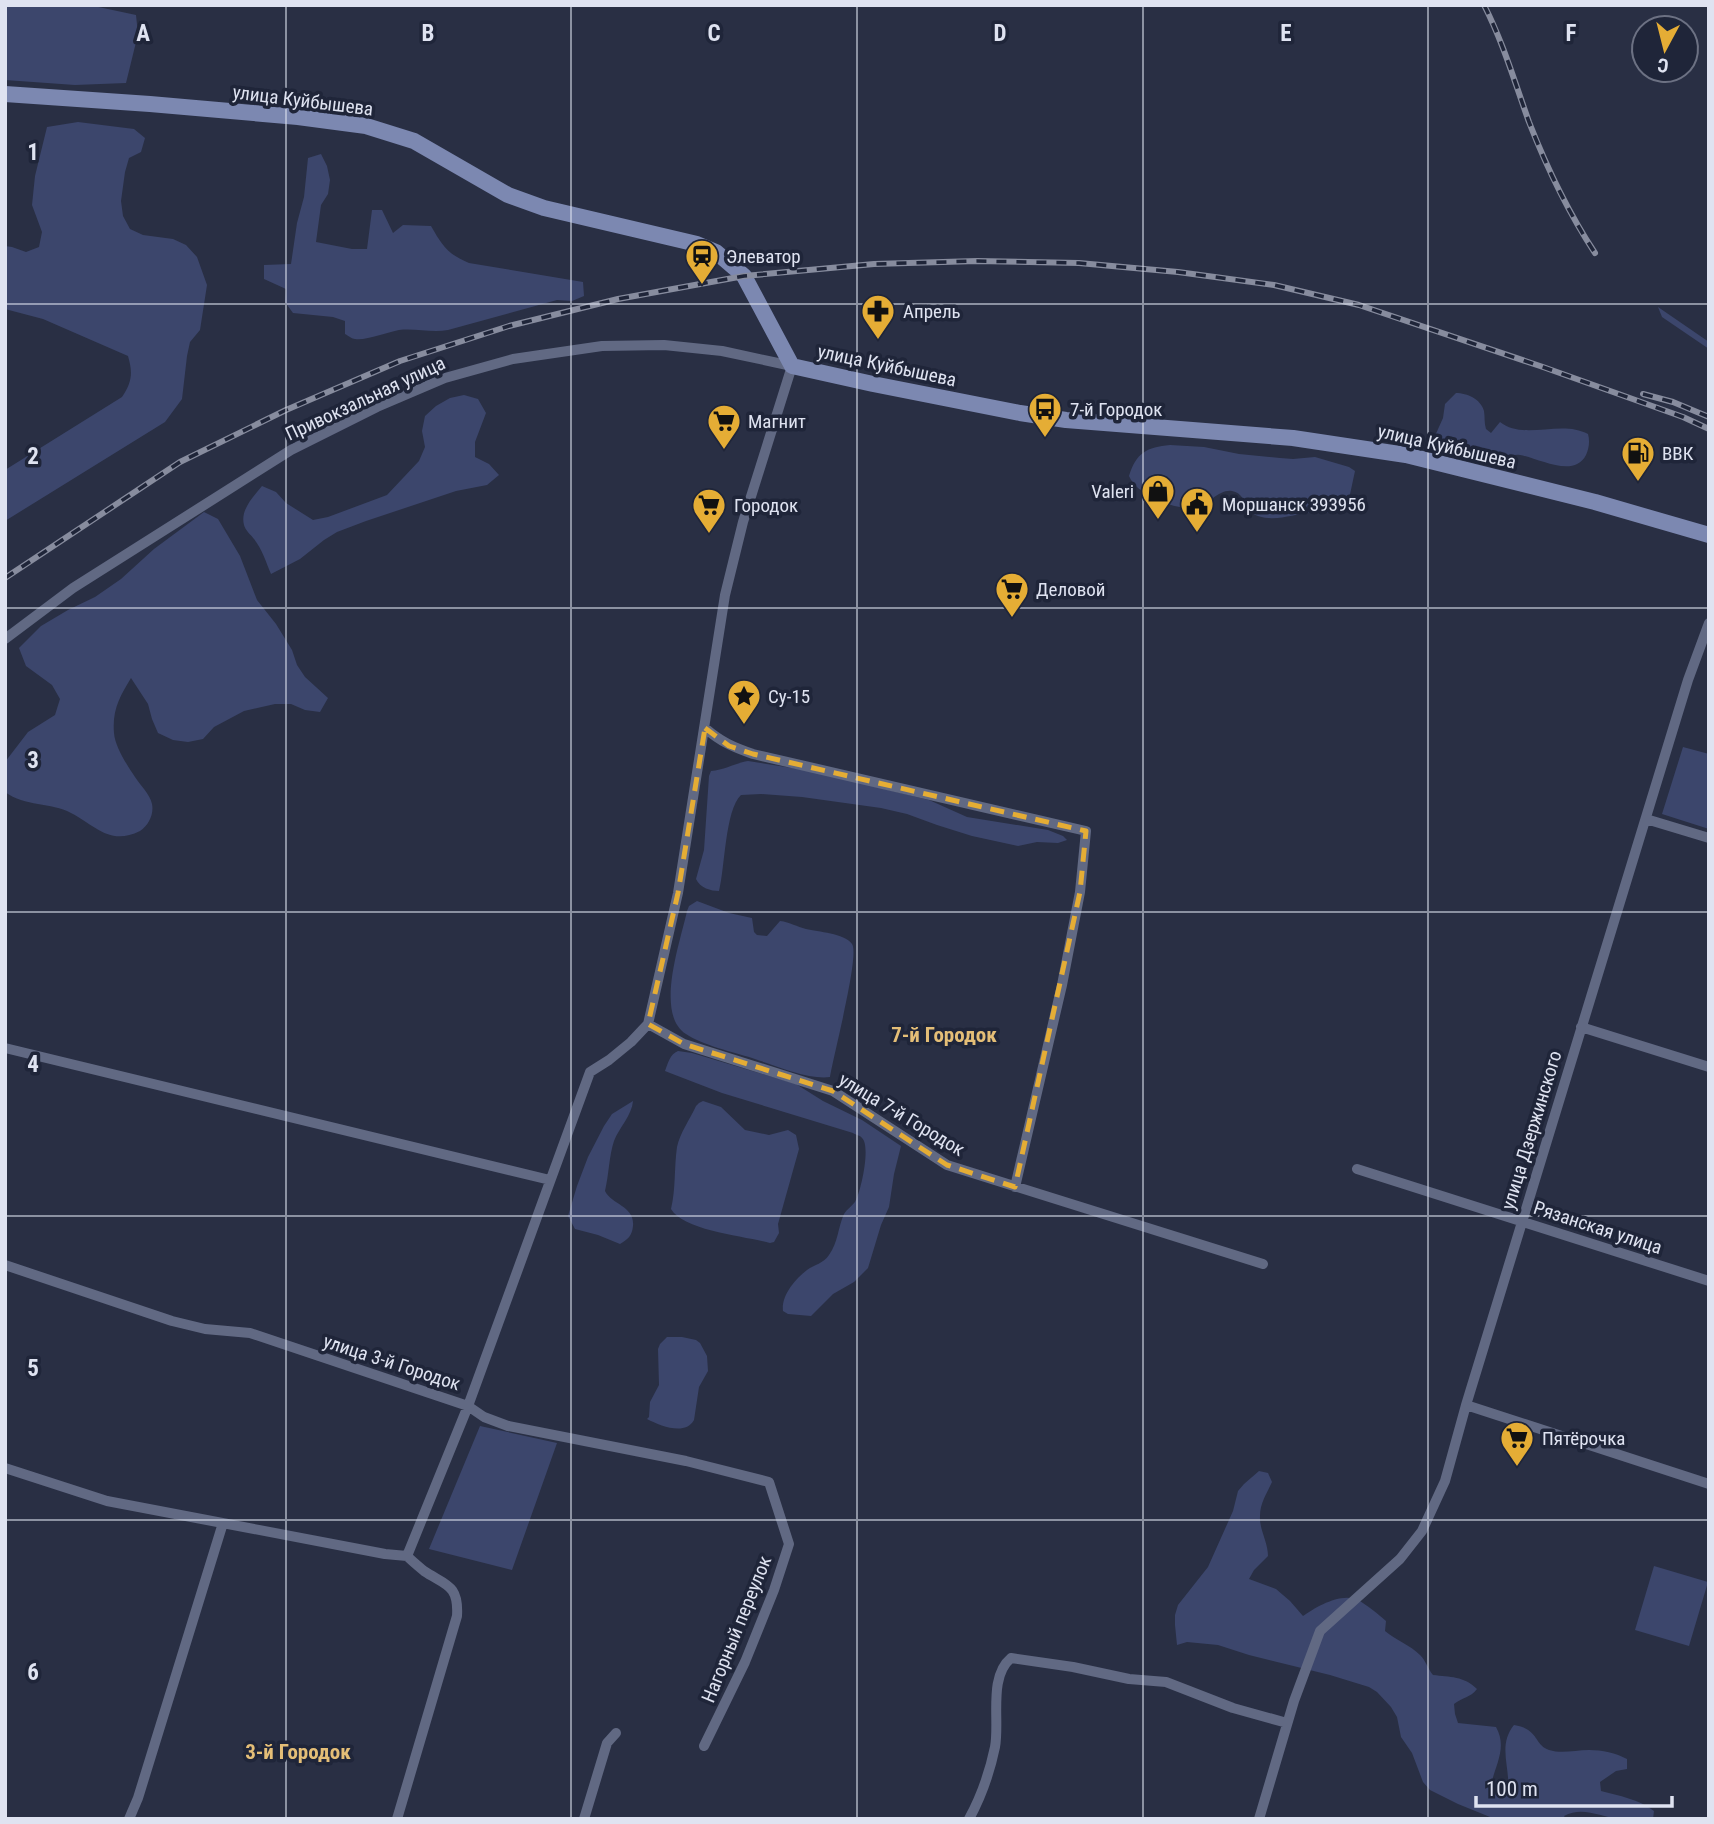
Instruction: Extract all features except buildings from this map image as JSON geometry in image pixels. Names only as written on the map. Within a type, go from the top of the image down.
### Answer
[{"type":"street","name":"улица Куйбышева","points":[[9,96],[298,117],[366,126],[414,141],[508,195],[544,208],[697,244],[716,252],[744,276],[792,366],[1066,420],[1293,438],[1406,455],[1595,502],[1709,535]]},
{"type":"street","name":"Привокзальная улица","points":[[5,639],[73,589],[291,450],[377,407],[444,378],[513,359],[602,346],[664,345],[710,350],[792,366]]},
{"type":"street","points":[[407,1556],[468,1406],[590,1072],[624,1048],[648,1024],[678,892],[725,595],[740,534],[792,366]]},
{"type":"street","name":"улица Дзержинского","points":[[1259,1819],[1294,1701],[1320,1631],[1400,1559],[1422,1531],[1445,1481],[1521,1221],[1688,680],[1709,624]]},
{"type":"street","points":[[705,728],[729,746],[753,754],[1086,831],[1080,892],[1062,985],[1014,1187]]},
{"type":"street","points":[[1646,818],[1709,838]]},
{"type":"street","name":"улица 7-й Городок","points":[[648,1024],[684,1044],[833,1091],[947,1166],[1263,1264]]},
{"type":"street","points":[[1581,1027],[1709,1068]]},
{"type":"street","points":[[5,1048],[550,1180]]},
{"type":"street","name":"Рязанская улица","points":[[1357,1169],[1709,1281]]},
{"type":"street","name":"улица 3-й Городок","points":[[5,1265],[172,1321],[205,1329],[250,1333],[468,1406],[484,1417],[508,1426],[685,1461],[769,1482]]},
{"type":"street","points":[[1466,1405],[1709,1484]]},
{"type":"street","points":[[5,1468],[107,1501],[407,1556],[424,1571],[444,1581],[454,1593],[458,1604],[457,1616],[397,1819]]},
{"type":"street","name":"Нагорный переулок","points":[[704,1746],[750,1650],[789,1544],[769,1482]]},
{"type":"street","points":[[129,1819],[138,1798],[223,1523]]},
{"type":"street","points":[[969,1819],[977,1803],[995,1745],[997,1692],[1004,1665],[1011,1658],[1129,1679],[1166,1682],[1286,1727]]},
{"type":"street","points":[[584,1819],[607,1743],[616,1733]]},
{"type":"highlighted area","points":[[705,728],[729,746],[753,754],[1086,831],[1080,892],[1015,1187],[947,1165],[833,1091],[684,1044],[648,1024],[678,893]]},
{"type":"shaded area","points":[[5,5],[89,5],[136,15],[138,34],[126,83],[75,85],[5,80]]},
{"type":"shaded area","points":[[78,122],[134,129],[145,138],[141,152],[129,158],[125,172],[121,201],[123,216],[130,229],[143,235],[173,239],[186,245],[197,257],[207,285],[200,330],[190,342],[182,399],[165,422],[5,521],[5,470],[122,397],[131,377],[128,356],[43,319],[5,309],[5,246],[26,252],[39,247],[42,232],[32,205],[35,176],[47,127]]},
{"type":"shaded area","points":[[321,154],[330,180],[328,194],[321,205],[316,242],[367,249],[372,210],[382,210],[393,233],[403,225],[431,226],[446,248],[462,260],[583,282],[584,296],[572,301],[557,300],[448,330],[399,330],[359,339],[345,334],[345,321],[333,317],[293,313],[285,302],[286,289],[264,279],[264,265],[291,264],[304,197],[308,158]]},
{"type":"shaded area","points":[[1658,307],[1709,342],[1709,349],[1662,317]]},
{"type":"shaded area","points":[[1456,393],[1465,394],[1480,403],[1486,429],[1491,433],[1500,422],[1520,430],[1577,430],[1588,434],[1586,455],[1573,466],[1565,466],[1520,455],[1486,457],[1436,442],[1434,438],[1443,418],[1445,404]]},
{"type":"shaded area","points":[[464,395],[478,399],[486,413],[475,442],[475,457],[489,464],[499,475],[487,485],[456,491],[337,532],[300,559],[271,574],[243,519],[248,504],[262,486],[276,492],[286,503],[313,520],[387,495],[419,461],[425,447],[422,431],[425,416],[450,398]]},
{"type":"shaded area","points":[[1170,445],[1280,458],[1315,457],[1349,467],[1355,471],[1349,499],[1333,513],[1315,512],[1272,518],[1254,514],[1240,495],[1232,491],[1189,507],[1169,504],[1142,491],[1129,476],[1135,462],[1144,453],[1155,447]]},
{"type":"shaded area","points":[[204,512],[218,519],[240,556],[257,600],[276,624],[305,677],[328,698],[320,712],[291,704],[275,704],[244,711],[214,727],[203,739],[188,742],[173,740],[158,733],[148,704],[131,678],[118,704],[114,717],[114,733],[122,756],[151,800],[151,815],[143,829],[129,835],[112,835],[71,813],[21,800],[5,792],[5,762],[28,732],[55,715],[60,699],[52,685],[26,666],[19,648],[41,626],[95,597],[121,579],[154,549]]},
{"type":"shaded area","points":[[1683,747],[1709,754],[1709,829],[1662,814]]},
{"type":"shaded area","points":[[748,761],[811,771],[929,800],[967,817],[1048,830],[1067,840],[1018,846],[972,836],[881,808],[802,797],[741,795],[736,802],[729,826],[719,891],[709,890],[696,879],[704,850],[709,776],[711,771]]},
{"type":"shaded area","points":[[697,901],[752,918],[757,935],[767,936],[780,921],[837,935],[852,944],[849,986],[830,1077],[801,1074],[709,1045],[686,1034],[677,1024],[672,1010],[672,976],[687,911],[689,906]]},
{"type":"shaded area","points":[[678,1051],[796,1084],[862,1120],[901,1146],[889,1207],[868,1268],[854,1282],[833,1294],[811,1316],[788,1314],[783,1311],[784,1300],[798,1278],[827,1258],[832,1250],[844,1214],[855,1202],[860,1189],[865,1143],[853,1133],[722,1093],[665,1071],[671,1057]]},
{"type":"shaded area","points":[[633,1101],[614,1141],[605,1191],[627,1210],[633,1219],[631,1235],[620,1244],[575,1229],[568,1216],[588,1157],[604,1126],[612,1114]]},
{"type":"shaded area","points":[[703,1101],[721,1107],[745,1130],[769,1135],[788,1130],[796,1135],[799,1149],[778,1224],[779,1233],[774,1242],[701,1228],[688,1223],[671,1209],[678,1142],[696,1106]]},
{"type":"shaded area","points":[[667,1337],[696,1340],[707,1356],[708,1371],[699,1387],[694,1420],[685,1428],[679,1429],[647,1419],[650,1402],[659,1385],[658,1349]]},
{"type":"shaded area","points":[[480,1426],[557,1443],[512,1570],[429,1549]]},
{"type":"shaded area","points":[[1259,1471],[1268,1473],[1272,1482],[1260,1511],[1268,1556],[1249,1579],[1276,1589],[1303,1616],[1337,1599],[1358,1600],[1386,1621],[1385,1631],[1420,1655],[1433,1675],[1462,1679],[1477,1689],[1454,1704],[1455,1714],[1458,1723],[1496,1727],[1500,1735],[1500,1752],[1490,1792],[1499,1796],[1508,1793],[1505,1749],[1514,1725],[1528,1730],[1549,1750],[1599,1751],[1627,1759],[1627,1769],[1616,1771],[1600,1782],[1601,1791],[1642,1804],[1654,1811],[1653,1819],[1619,1819],[1578,1812],[1564,1816],[1566,1819],[1495,1819],[1430,1790],[1423,1782],[1412,1753],[1401,1737],[1397,1717],[1377,1692],[1369,1687],[1218,1645],[1187,1642],[1177,1645],[1175,1615],[1178,1605],[1208,1567],[1233,1511],[1238,1491]]},
{"type":"shaded area","points":[[1654,1566],[1708,1582],[1689,1646],[1635,1630]]},
{"type":"railway","points":[[1484,5],[1543,156],[1567,206],[1595,253]]},
{"type":"railway","points":[[5,578],[180,462],[286,410],[400,361],[509,326],[618,299],[744,276],[874,264],[977,261],[1079,263],[1178,272],[1274,285],[1359,305],[1543,367],[1683,417],[1709,429]]},
{"type":"railway","points":[[1643,394],[1673,402],[1709,417]]},
{"type":"place","name":"Элеватор","points":[[702,286]]},
{"type":"place","name":"Апрель","points":[[878,341]]},
{"type":"place","name":"7-й Городок","points":[[1045,439]]},
{"type":"place","name":"Магнит","points":[[724,451]]},
{"type":"place","name":"ВВК","points":[[1638,483]]},
{"type":"place","name":"Valeri","points":[[1158,521]]},
{"type":"place","name":"Моршанск 393956","points":[[1197,534]]},
{"type":"place","name":"Городок","points":[[709,535]]},
{"type":"place","name":"Деловой","points":[[1012,619]]},
{"type":"place","name":"Су-15","points":[[744,726]]},
{"type":"place","name":"Пятёрочка","points":[[1517,1468]]},
{"type":"district","name":"7-й Городок","points":[[944,1035]]},
{"type":"district","name":"3-й Городок","points":[[298,1752]]}]
